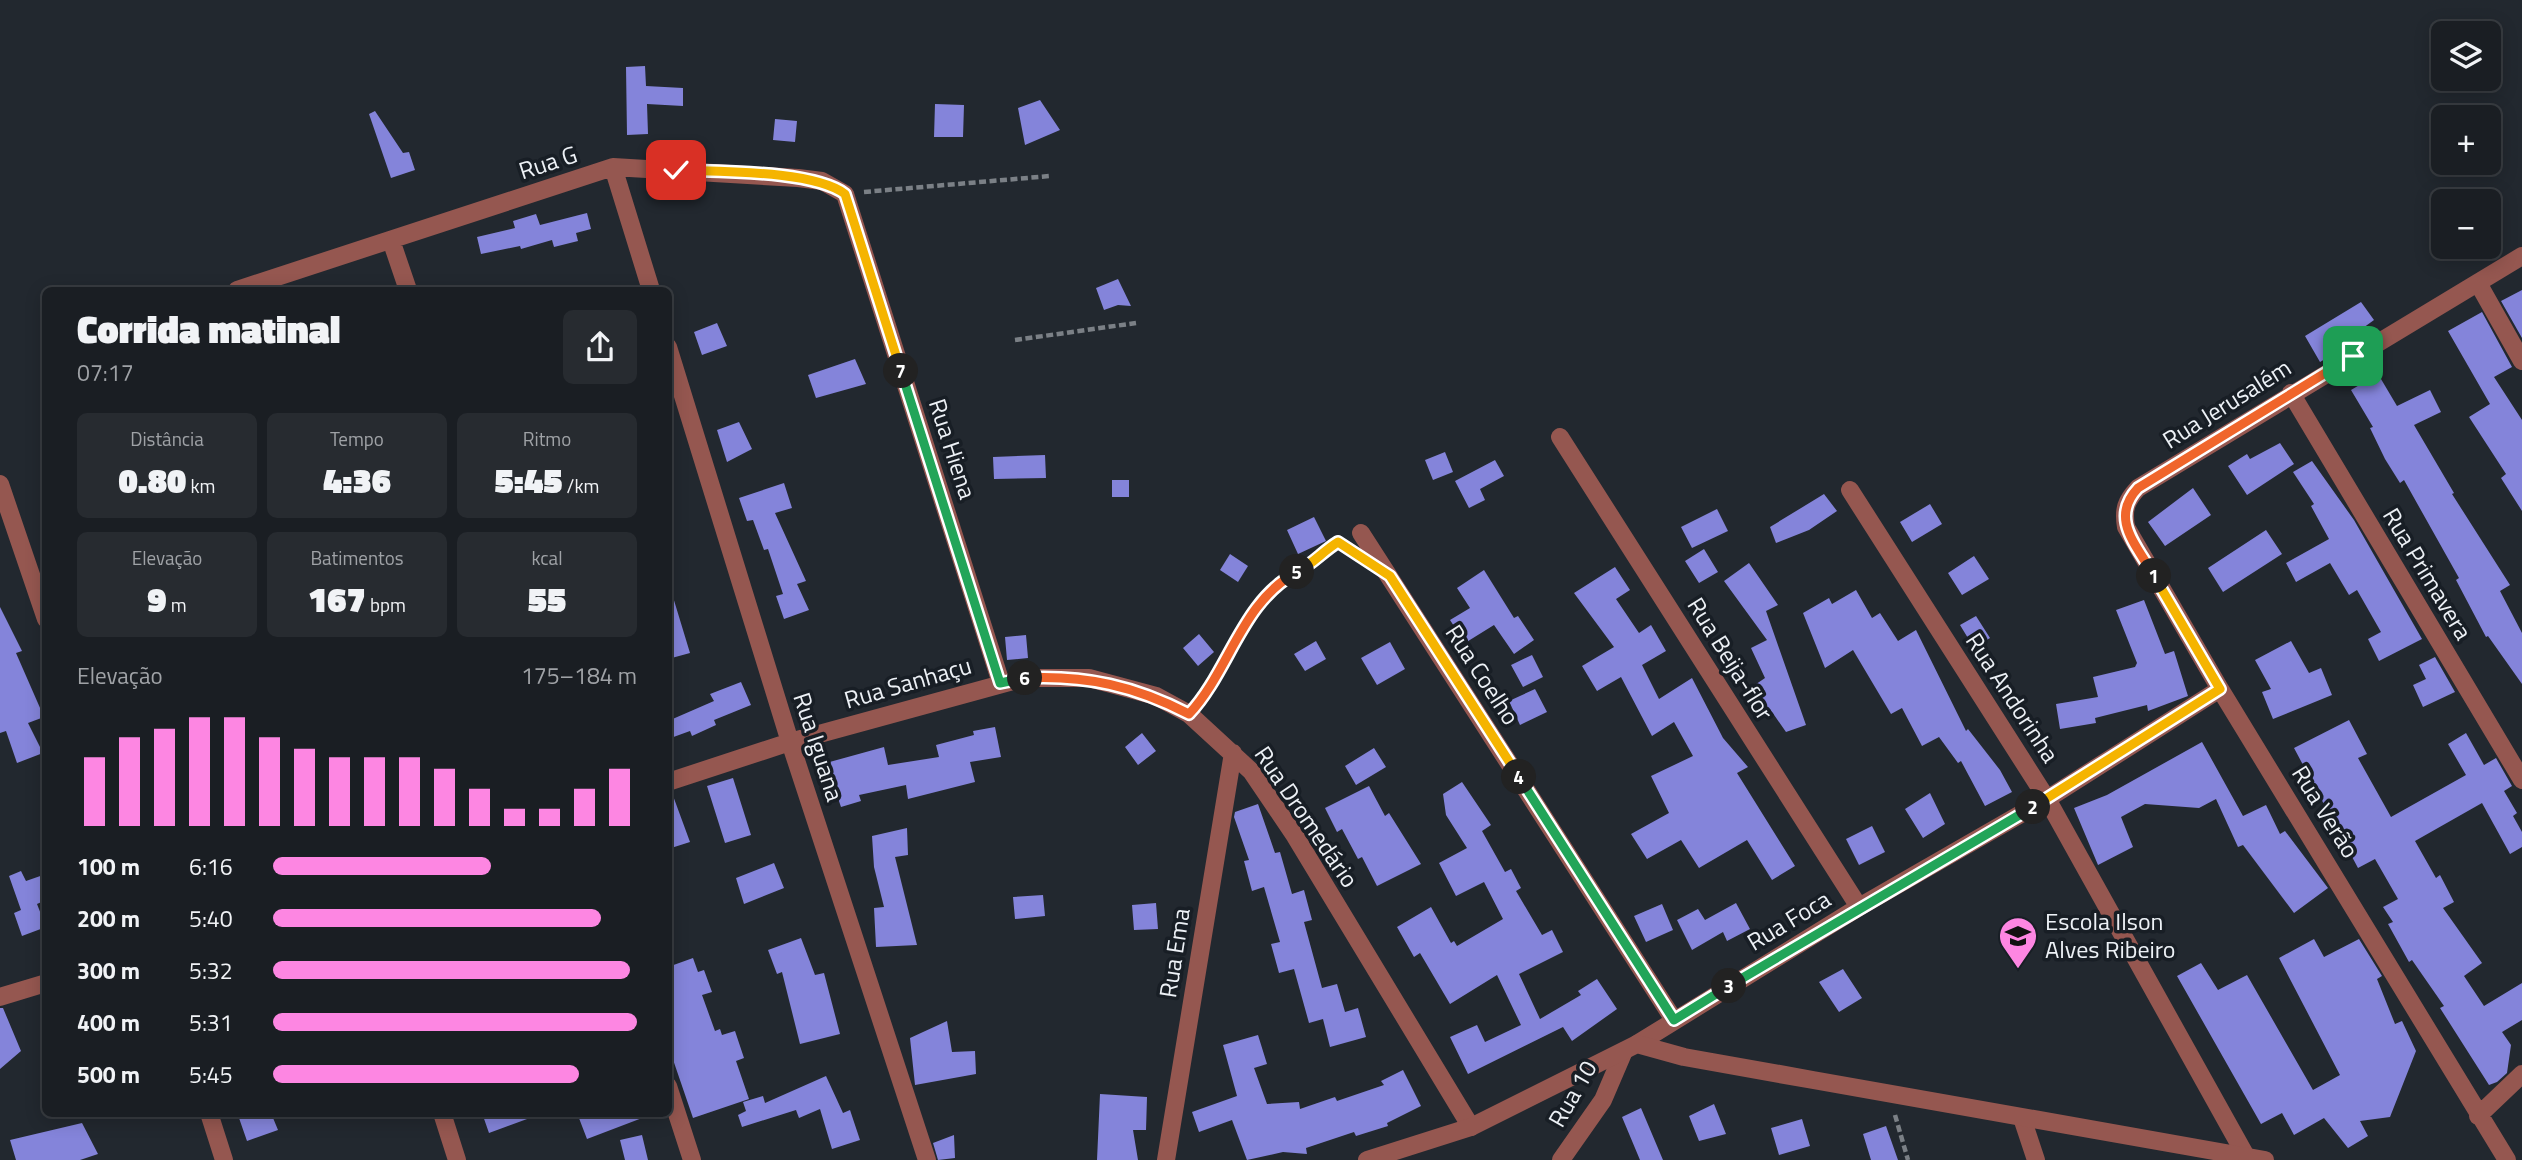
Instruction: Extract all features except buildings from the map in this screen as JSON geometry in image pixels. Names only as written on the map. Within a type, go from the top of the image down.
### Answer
[{"type":"street","name":"Rua G","points":[[246,287],[613,167],[798,177],[822,181],[845,194]]},
{"type":"street","points":[[613,167],[650,287]]},
{"type":"street","name":"Rua Hiena","points":[[845,194],[1000,683]]},
{"type":"street","points":[[391,240],[407,287]]},
{"type":"street","name":"Rua Jerusalém","points":[[2138,488],[2291,393],[2522,256]]},
{"type":"street","points":[[2478,283],[2522,361]]},
{"type":"street","name":"Rua Iguana","points":[[672,360],[790,742],[927,1160]]},
{"type":"street","name":"Rua Primavera","points":[[2291,393],[2522,780]]},
{"type":"street","name":"Rua Beija-flor","points":[[1560,437],[1859,908]]},
{"type":"street","points":[[0,484],[42,606]]},
{"type":"street","name":"Rua Verão","points":[[2138,488],[2127,499],[2124,513],[2126,527],[2220,689],[2507,1160]]},
{"type":"street","name":"Rua Andorinha","points":[[1850,490],[2047,799],[2256,1159]]},
{"type":"street","name":"Rua Coelho","points":[[1361,533],[1674,1020]]},
{"type":"street","name":"Rua Dromedário","points":[[1000,683],[1024,678],[1090,678],[1156,696],[1189,714],[1233,753],[1251,771],[1295,836],[1471,1127]]},
{"type":"street","name":"Rua Sanhaçu","points":[[672,781],[790,742],[1000,683]]},
{"type":"street","name":"Rua Foca","points":[[1367,1160],[1471,1127],[1631,1048],[1859,908],[2047,799],[2220,689]]},
{"type":"street","name":"Rua Ema","points":[[1166,1160],[1233,753]]},
{"type":"street","points":[[0,997],[42,984]]},
{"type":"street","points":[[1631,1048],[2256,1159]]},
{"type":"street","name":"Rua 10","points":[[1561,1160],[1604,1100],[1631,1048]]},
{"type":"street","points":[[2478,1116],[2522,1074]]},
{"type":"street","points":[[672,1098],[692,1160]]},
{"type":"street","points":[[210,1117],[224,1160]]},
{"type":"street","points":[[443,1117],[457,1160]]},
{"type":"street","points":[[2022,1118],[2036,1160]]},
{"type":"path","points":[[845,194],[1050,176]]},
{"type":"path","points":[[1015,340],[1136,323]]},
{"type":"path","points":[[1189,714],[1208,694],[1236,635],[1280,581],[1318,561],[1322,552],[1338,542],[1348,549]]},
{"type":"path","points":[[1888,1094],[1908,1160]]},
{"type":"place","name":"Escola Ilson Alves Ribeiro","points":[[2018,970]]},
{"type":"route","points":[[676,170],[798,177],[822,181],[845,194],[1000,683],[1054,676],[1090,678],[1121,684],[1156,696],[1189,714],[1208,694],[1236,635],[1280,581],[1318,561],[1322,552],[1338,542],[1390,576],[1674,1020],[2047,799],[2220,689],[2126,527],[2124,513],[2127,499],[2138,488],[2353,356]]}]
